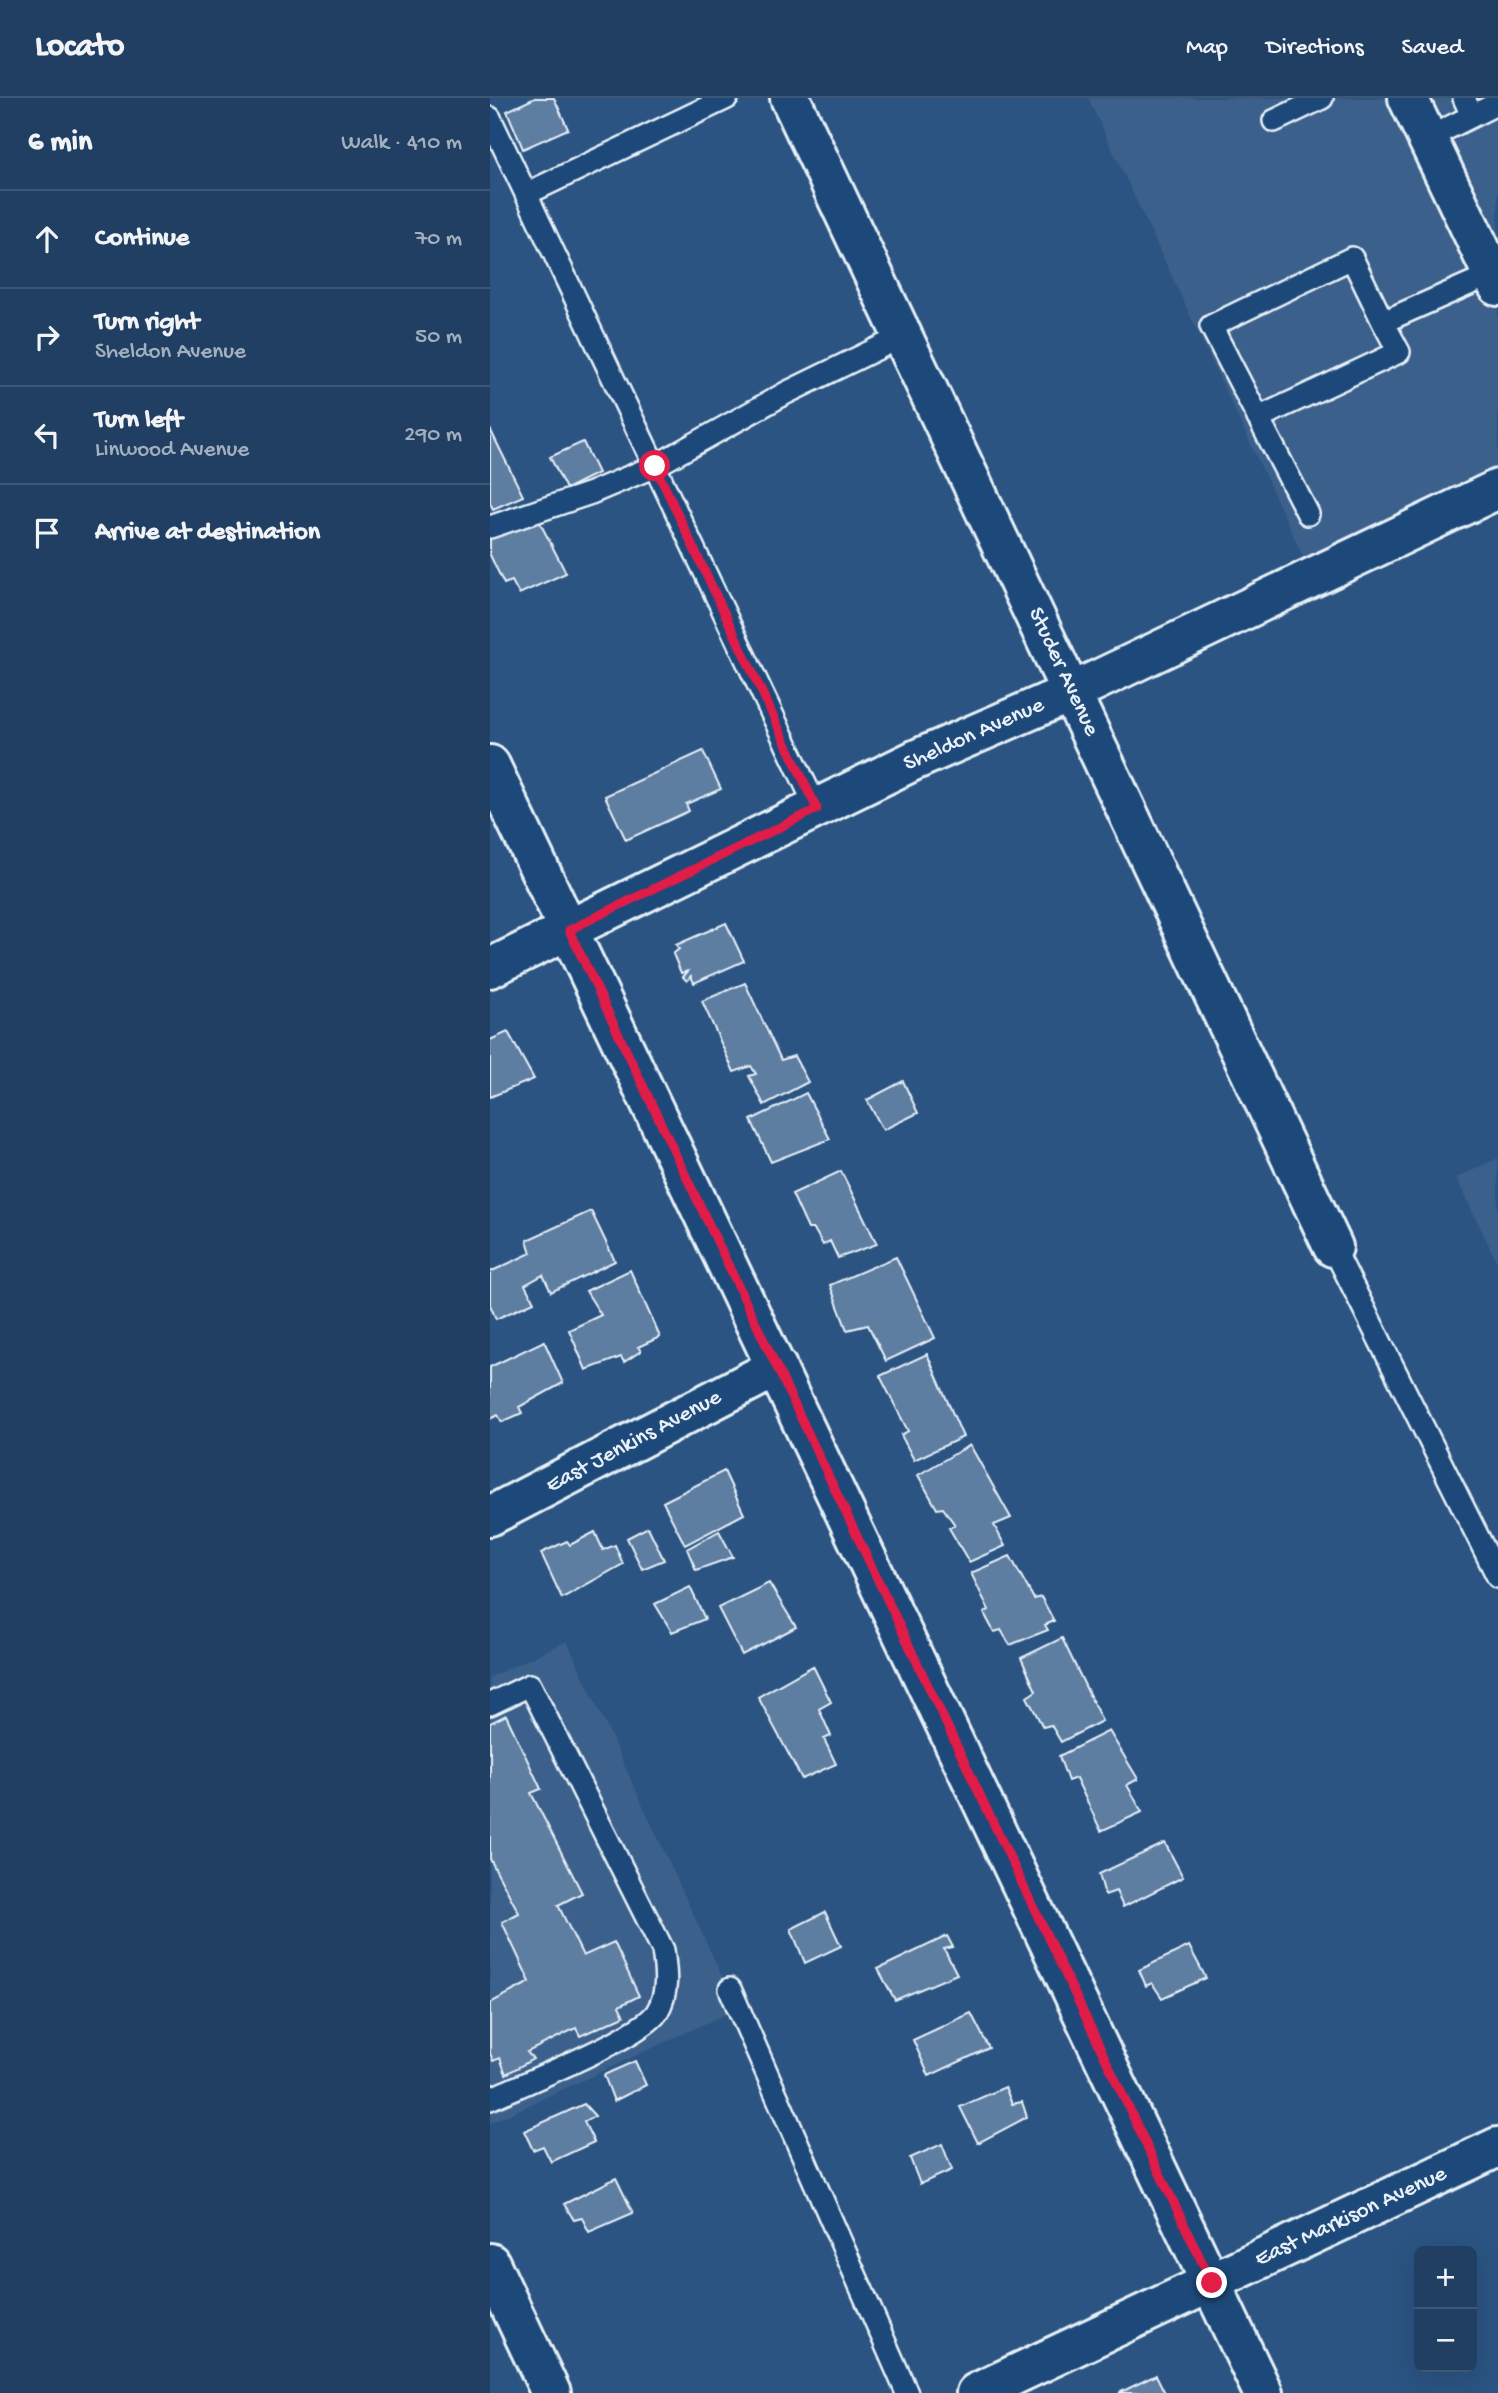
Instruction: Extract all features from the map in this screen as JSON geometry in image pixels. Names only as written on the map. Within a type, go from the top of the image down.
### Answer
[{"type":"street","name":"Studer Avenue","points":[[790,98],[1333,1247]]},
{"type":"street","points":[[1408,98],[1495,280]]},
{"type":"street","name":"Sheldon Avenue","points":[[490,968],[915,760],[1072,692],[1498,489]]},
{"type":"street","points":[[490,765],[1263,2393]]},
{"type":"street","name":"East Jenkins Avenue","points":[[490,1516],[777,1367]]},
{"type":"street","name":"East Markison Avenue","points":[[976,2393],[1498,2147]]},
{"type":"street","points":[[490,2263],[551,2393]]},
{"type":"lane","points":[[526,194],[727,98]]},
{"type":"lane","points":[[1274,121],[1322,98]]},
{"type":"lane","points":[[1428,138],[1468,107],[1498,103]]},
{"type":"lane","points":[[490,118],[817,809]]},
{"type":"lane","points":[[1258,418],[1399,352],[1352,258],[1211,326],[1258,418],[1308,514]]},
{"type":"lane","points":[[1383,322],[1495,280]]},
{"type":"lane","points":[[490,527],[591,493],[655,466],[786,394],[903,337]]},
{"type":"lane","points":[[1333,1247],[1498,1577]]},
{"type":"lane","points":[[490,1704],[530,1685],[663,1950],[667,1986],[656,2014],[635,2032],[490,2099]]},
{"type":"lane","points":[[730,1989],[907,2393]]},
{"type":"shaded area","points":[[1088,98],[1498,98],[1498,487],[1310,571]]},
{"type":"shaded area","points":[[1498,1158],[1498,1264],[1456,1178]]},
{"type":"shaded area","points":[[567,1641],[737,2009],[490,2123],[490,1677]]},
{"type":"building","points":[[535,98],[554,98],[568,129],[523,149],[507,111]]},
{"type":"building","points":[[490,429],[523,496],[493,509],[490,503]]},
{"type":"building","points":[[583,442],[598,473],[566,489],[550,457]]},
{"type":"building","points":[[537,517],[566,573],[519,594],[512,581],[504,584],[490,555],[490,539]]},
{"type":"building","points":[[703,751],[721,789],[686,804],[689,811],[626,840],[605,796]]},
{"type":"building","points":[[726,923],[744,961],[694,983],[691,976],[687,981],[683,977],[688,971],[681,973],[673,954],[679,949],[676,945]]},
{"type":"building","points":[[745,983],[781,1060],[794,1056],[808,1082],[764,1105],[749,1076],[756,1074],[751,1066],[734,1072],[702,1001]]},
{"type":"building","points":[[508,1032],[534,1079],[490,1097],[490,1040]]},
{"type":"building","points":[[903,1081],[918,1113],[883,1130],[867,1100]]},
{"type":"building","points":[[806,1093],[830,1139],[771,1162],[751,1120]]},
{"type":"building","points":[[841,1171],[877,1244],[838,1258],[830,1241],[823,1245],[814,1229],[808,1229],[792,1194]]},
{"type":"building","points":[[591,1211],[615,1261],[551,1292],[543,1275],[525,1285],[534,1302],[496,1319],[490,1305],[490,1272],[531,1253],[527,1240]]},
{"type":"building","points":[[896,1257],[935,1338],[886,1361],[868,1325],[847,1330],[830,1285]]},
{"type":"building","points":[[630,1270],[660,1337],[638,1347],[641,1351],[624,1362],[621,1357],[586,1370],[569,1330],[601,1315],[586,1291]]},
{"type":"building","points":[[544,1341],[563,1383],[519,1407],[522,1413],[502,1422],[498,1415],[490,1419],[490,1367]]},
{"type":"building","points":[[927,1354],[963,1437],[914,1460],[901,1435],[908,1431],[880,1376]]},
{"type":"building","points":[[970,1445],[1011,1518],[994,1525],[1005,1546],[969,1562],[949,1528],[955,1525],[943,1508],[937,1509],[918,1475]]},
{"type":"building","points":[[724,1471],[744,1514],[685,1545],[663,1502]]},
{"type":"building","points":[[648,1527],[664,1560],[642,1569],[627,1538]]},
{"type":"building","points":[[719,1531],[733,1557],[696,1570],[687,1549]]},
{"type":"building","points":[[595,1532],[603,1550],[615,1545],[623,1564],[562,1598],[541,1553],[567,1541],[570,1545]]},
{"type":"building","points":[[1010,1556],[1034,1599],[1041,1597],[1054,1621],[1045,1625],[1048,1630],[1010,1645],[1001,1630],[994,1632],[984,1613],[989,1610],[971,1573]]},
{"type":"building","points":[[769,1583],[796,1627],[742,1655],[718,1608]]},
{"type":"building","points":[[690,1587],[705,1619],[672,1632],[655,1604]]},
{"type":"building","points":[[690,1587],[705,1619],[672,1632],[655,1604]]},
{"type":"building","points":[[1062,1638],[1102,1721],[1061,1742],[1051,1725],[1043,1727],[1027,1697],[1036,1691],[1021,1658]]},
{"type":"building","points":[[813,1666],[831,1702],[819,1709],[831,1736],[824,1739],[836,1764],[802,1779],[758,1697]]},
{"type":"building","points":[[506,1715],[541,1789],[531,1793],[582,1893],[558,1905],[583,1956],[614,1942],[639,1996],[619,2006],[624,2016],[580,2036],[576,2028],[527,2052],[533,2059],[506,2074],[500,2058],[493,2061],[490,2053],[490,2003],[530,1982],[502,1922],[519,1913],[490,1859],[490,1723]]},
{"type":"building","points":[[1109,1731],[1138,1779],[1127,1785],[1142,1812],[1101,1831],[1076,1778],[1068,1781],[1059,1756]]},
{"type":"building","points":[[1165,1843],[1183,1877],[1123,1907],[1116,1891],[1105,1895],[1099,1874]]},
{"type":"building","points":[[825,1912],[841,1946],[805,1963],[791,1929]]},
{"type":"building","points":[[947,1936],[953,1947],[944,1949],[957,1974],[895,2000],[878,1969]]},
{"type":"building","points":[[1189,1946],[1206,1978],[1162,1998],[1152,1983],[1146,1986],[1139,1970]]},
{"type":"building","points":[[971,2013],[989,2048],[929,2076],[913,2040]]},
{"type":"building","points":[[635,2061],[646,2085],[614,2101],[604,2075]]},
{"type":"building","points":[[1005,2087],[1012,2104],[1022,2102],[1027,2117],[978,2143],[960,2107]]},
{"type":"building","points":[[584,2104],[595,2116],[584,2122],[594,2142],[551,2162],[543,2146],[533,2150],[524,2131]]},
{"type":"building","points":[[942,2144],[952,2170],[920,2184],[910,2158]]},
{"type":"building","points":[[616,2178],[633,2213],[589,2232],[582,2218],[574,2220],[564,2204]]},
{"type":"building","points":[[1156,2375],[1165,2393],[1119,2393]]},
{"type":"route","points":[[655,466],[817,809],[569,930],[1212,2283]]}]
